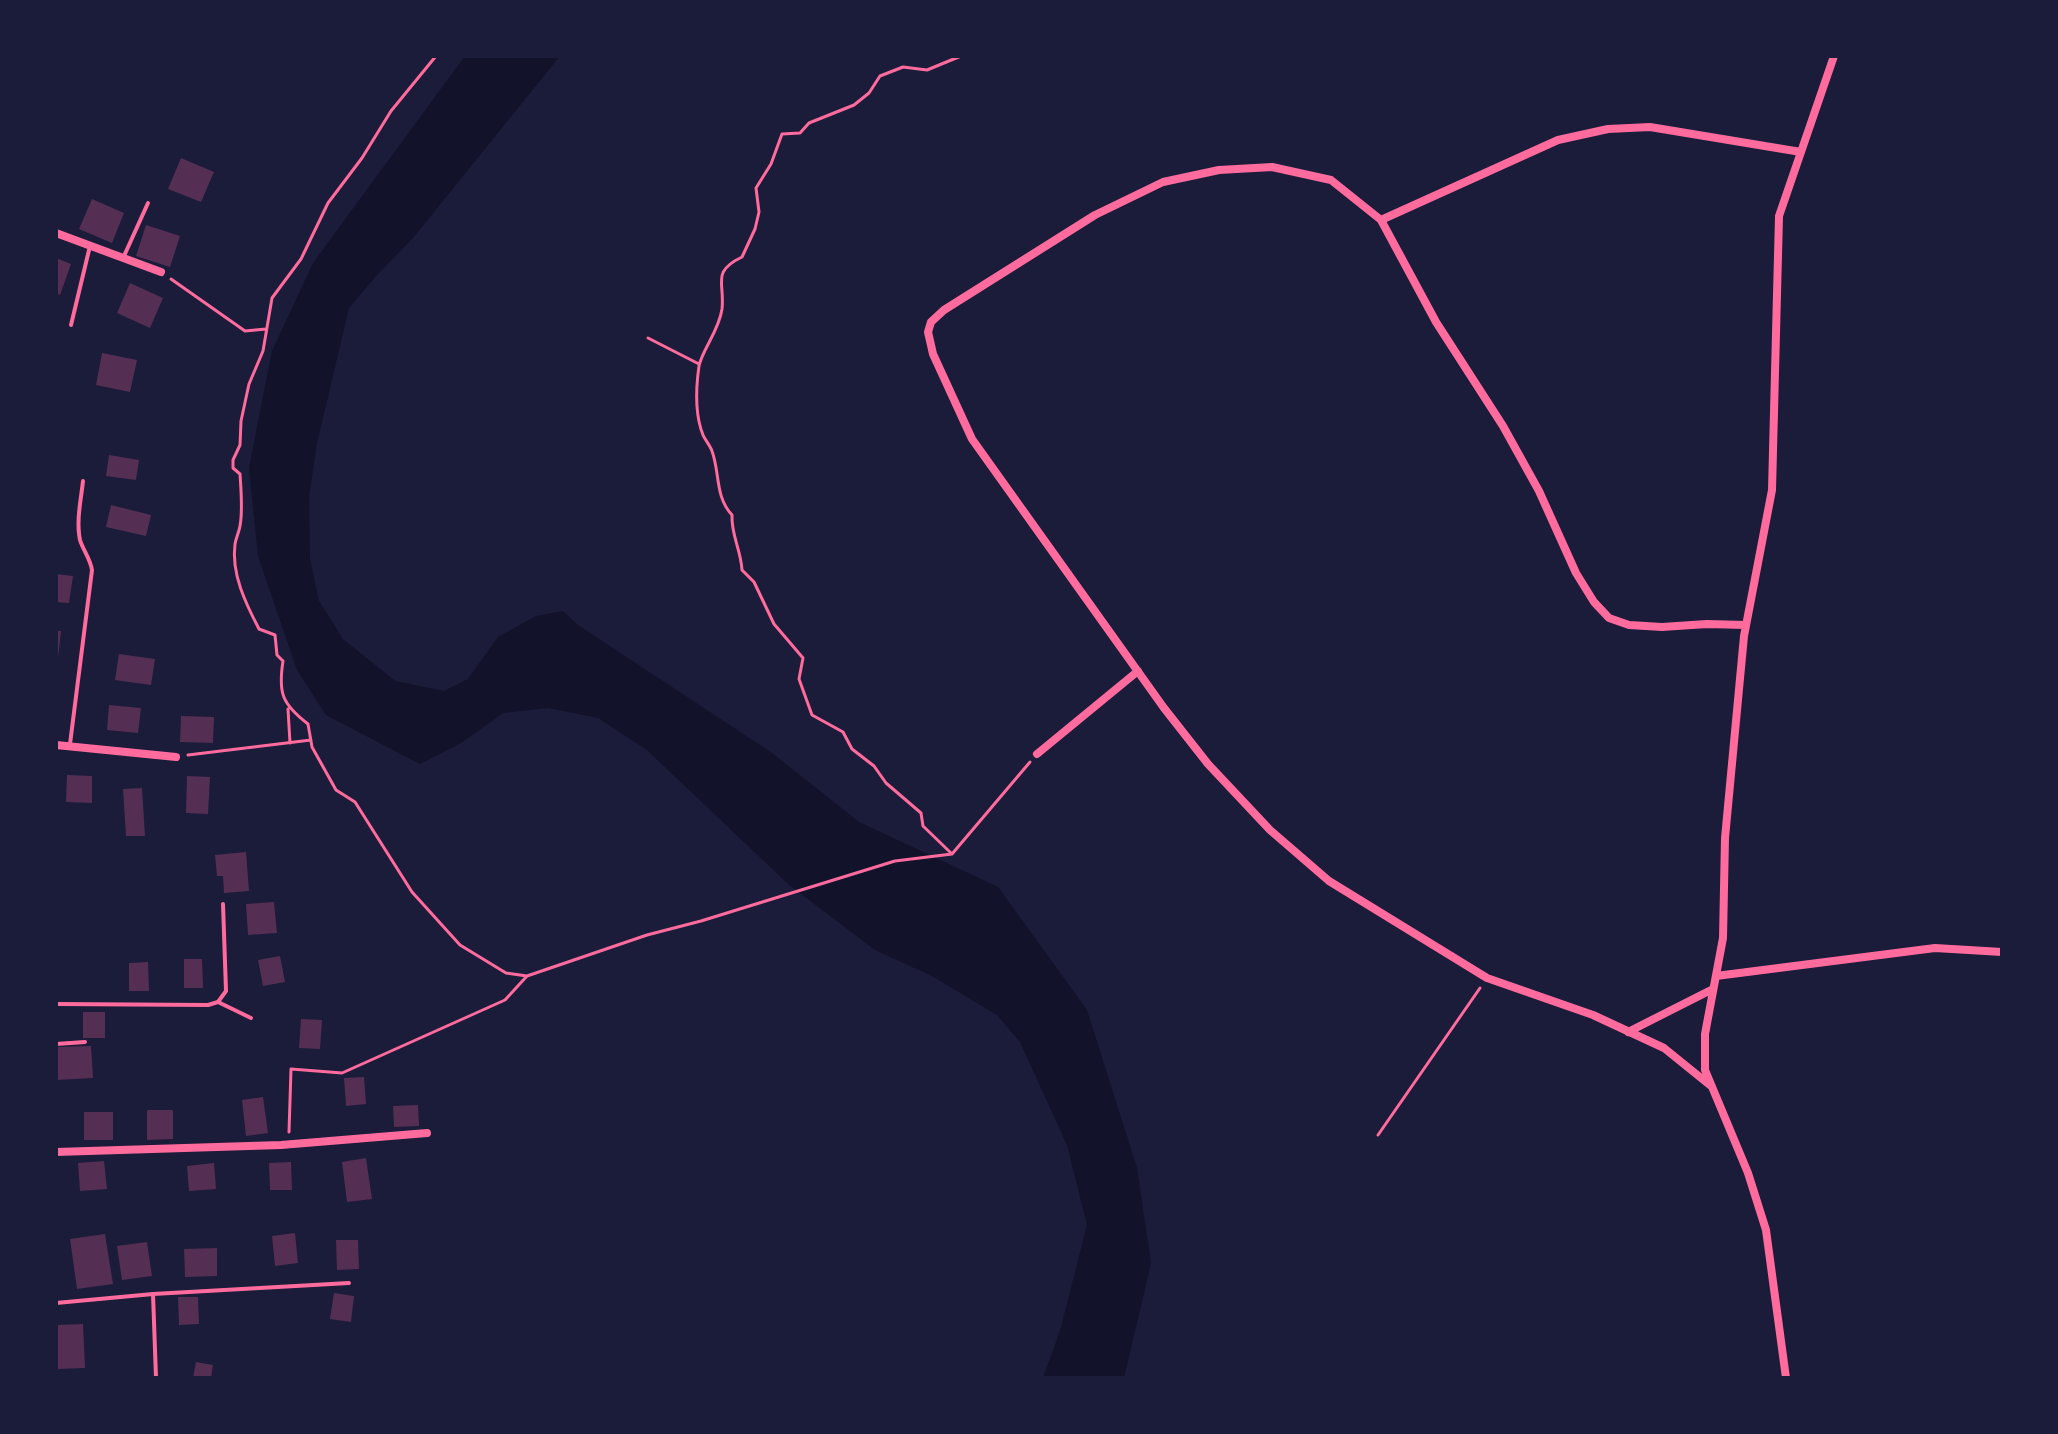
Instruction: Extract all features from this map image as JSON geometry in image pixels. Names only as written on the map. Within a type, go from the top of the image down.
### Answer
[{"type":"street","points":[[1786,1378],[1766,1230],[1748,1173],[1705,1070],[1705,1034],[1723,938],[1725,838],[1746,625],[1772,490],[1779,216],[1834,56]]},
{"type":"street","points":[[1381,220],[1558,140],[1608,129],[1650,127],[1801,152]]},
{"type":"street","points":[[1711,1086],[1664,1048],[1593,1015],[1487,978],[1329,881],[1270,830],[1208,764],[972,439],[933,354],[928,332],[931,322],[944,310],[1095,215],[1163,182],[1219,170],[1272,167],[1331,180],[1381,220],[1436,322],[1503,426],[1539,491],[1576,573],[1594,602],[1609,618],[1629,625],[1746,625]]},
{"type":"street","points":[[56,233],[161,272]]},
{"type":"street","points":[[1037,754],[1138,671]]},
{"type":"street","points":[[56,745],[176,757]]},
{"type":"street","points":[[1716,976],[1935,948],[2002,952]]},
{"type":"street","points":[[1628,1032],[1713,989]]},
{"type":"street","points":[[56,1152],[281,1145],[427,1133]]},
{"type":"lane","points":[[123,258],[148,203]]},
{"type":"lane","points":[[71,325],[90,246]]},
{"type":"lane","points":[[70,747],[92,570],[90,558],[81,543],[78,525],[83,481]]},
{"type":"lane","points":[[56,1004],[208,1005],[218,1002],[226,991],[223,904]]},
{"type":"lane","points":[[218,1002],[251,1018]]},
{"type":"lane","points":[[56,1044],[85,1042]]},
{"type":"lane","points":[[56,1303],[349,1283]]},
{"type":"lane","points":[[153,1294],[156,1378]]},
{"type":"path","points":[[290,743],[288,709],[279,683],[283,661],[277,655],[275,635],[259,629],[242,595],[235,557],[235,543],[241,524],[241,493],[240,474],[233,468],[233,460],[240,445],[241,421],[249,384],[263,351],[272,298],[301,259],[328,203],[362,158],[391,111],[436,56]]},
{"type":"path","points":[[952,854],[923,826],[921,813],[886,783],[874,766],[852,749],[843,732],[812,715],[799,679],[803,658],[774,624],[754,582],[742,570],[741,556],[731,532],[732,515],[722,505],[712,451],[702,434],[697,398],[699,364],[714,337],[722,309],[721,274],[728,264],[742,257],[755,229],[759,212],[756,188],[771,164],[782,134],[800,133],[809,123],[854,105],[869,93],[880,76],[903,67],[927,70],[961,56]]},
{"type":"path","points":[[161,272],[245,331],[266,329]]},
{"type":"path","points":[[648,338],[699,364]]},
{"type":"path","points":[[288,709],[308,724],[312,747],[336,790],[355,802],[412,892],[450,935],[484,962],[506,973],[527,976],[647,935],[895,861],[952,854],[1037,754]]},
{"type":"path","points":[[176,757],[311,740]]},
{"type":"path","points":[[281,1145],[289,1133],[291,1069],[342,1073],[505,1000],[527,976]]},
{"type":"path","points":[[1378,1135],[1487,978]]},
{"type":"shaded area","points":[[465,56],[560,56],[413,238],[349,308],[317,443],[309,497],[310,559],[319,601],[343,639],[395,681],[444,691],[468,679],[498,637],[536,616],[563,611],[578,625],[772,753],[859,822],[998,887],[1087,1010],[1137,1168],[1151,1263],[1124,1378],[1043,1378],[1060,1331],[1087,1225],[1067,1145],[1020,1042],[997,1015],[932,976],[875,950],[788,884],[647,750],[598,718],[548,708],[503,713],[461,743],[420,764],[326,715],[297,670],[258,556],[249,468],[272,351],[313,263]]},
{"type":"building","points":[[181,158],[214,172],[201,202],[168,189]]},
{"type":"building","points":[[92,199],[124,213],[112,243],[79,229]]},
{"type":"building","points":[[146,225],[180,236],[170,267],[136,256]]},
{"type":"building","points":[[56,258],[71,264],[60,295],[56,293]]},
{"type":"building","points":[[130,283],[163,298],[150,328],[117,313]]},
{"type":"building","points":[[102,353],[137,360],[130,392],[96,385]]},
{"type":"building","points":[[109,455],[139,460],[136,480],[106,476]]},
{"type":"building","points":[[111,505],[151,515],[146,536],[106,527]]},
{"type":"building","points":[[56,574],[73,576],[69,603],[56,602]]},
{"type":"building","points":[[56,631],[61,631],[58,658],[56,658]]},
{"type":"building","points":[[119,654],[155,659],[151,685],[115,680]]},
{"type":"building","points":[[109,705],[141,708],[138,733],[107,730]]},
{"type":"building","points":[[181,716],[214,717],[213,743],[180,742]]},
{"type":"building","points":[[67,775],[92,776],[92,803],[66,802]]},
{"type":"building","points":[[187,776],[210,777],[208,814],[186,813]]},
{"type":"building","points":[[142,788],[145,836],[126,836],[123,789]]},
{"type":"building","points":[[246,852],[249,891],[224,893],[223,876],[217,876],[215,855]]},
{"type":"building","points":[[274,902],[277,933],[248,935],[246,904]]},
{"type":"building","points":[[280,956],[285,982],[263,986],[258,960]]},
{"type":"building","points":[[184,959],[202,959],[203,988],[184,988]]},
{"type":"building","points":[[148,962],[149,991],[129,991],[129,963]]},
{"type":"building","points":[[83,1012],[105,1012],[105,1038],[83,1038]]},
{"type":"building","points":[[301,1019],[322,1020],[320,1049],[299,1048]]},
{"type":"building","points":[[91,1046],[93,1078],[56,1080],[56,1047]]},
{"type":"building","points":[[364,1077],[366,1104],[346,1106],[344,1078]]},
{"type":"building","points":[[263,1097],[268,1133],[246,1136],[242,1100]]},
{"type":"building","points":[[418,1105],[419,1126],[394,1127],[393,1106]]},
{"type":"building","points":[[147,1110],[173,1110],[173,1139],[147,1140]]},
{"type":"building","points":[[84,1112],[113,1112],[113,1140],[84,1140]]},
{"type":"building","points":[[366,1158],[372,1199],[347,1202],[342,1162]]},
{"type":"building","points":[[104,1161],[107,1189],[80,1191],[78,1163]]},
{"type":"building","points":[[291,1162],[292,1190],[270,1190],[269,1163]]},
{"type":"building","points":[[214,1163],[216,1189],[189,1191],[187,1166]]},
{"type":"building","points":[[295,1233],[298,1263],[275,1266],[272,1236]]},
{"type":"building","points":[[105,1234],[113,1284],[77,1289],[70,1239]]},
{"type":"building","points":[[336,1240],[358,1240],[359,1269],[337,1270]]},
{"type":"building","points":[[147,1242],[152,1276],[122,1280],[117,1246]]},
{"type":"building","points":[[217,1248],[217,1276],[185,1277],[184,1249]]},
{"type":"building","points":[[334,1293],[354,1296],[351,1322],[330,1319]]},
{"type":"building","points":[[178,1297],[198,1297],[199,1324],[179,1325]]},
{"type":"building","points":[[83,1324],[85,1368],[57,1369],[56,1325]]},
{"type":"building","points":[[196,1362],[213,1365],[211,1378],[193,1378]]}]
